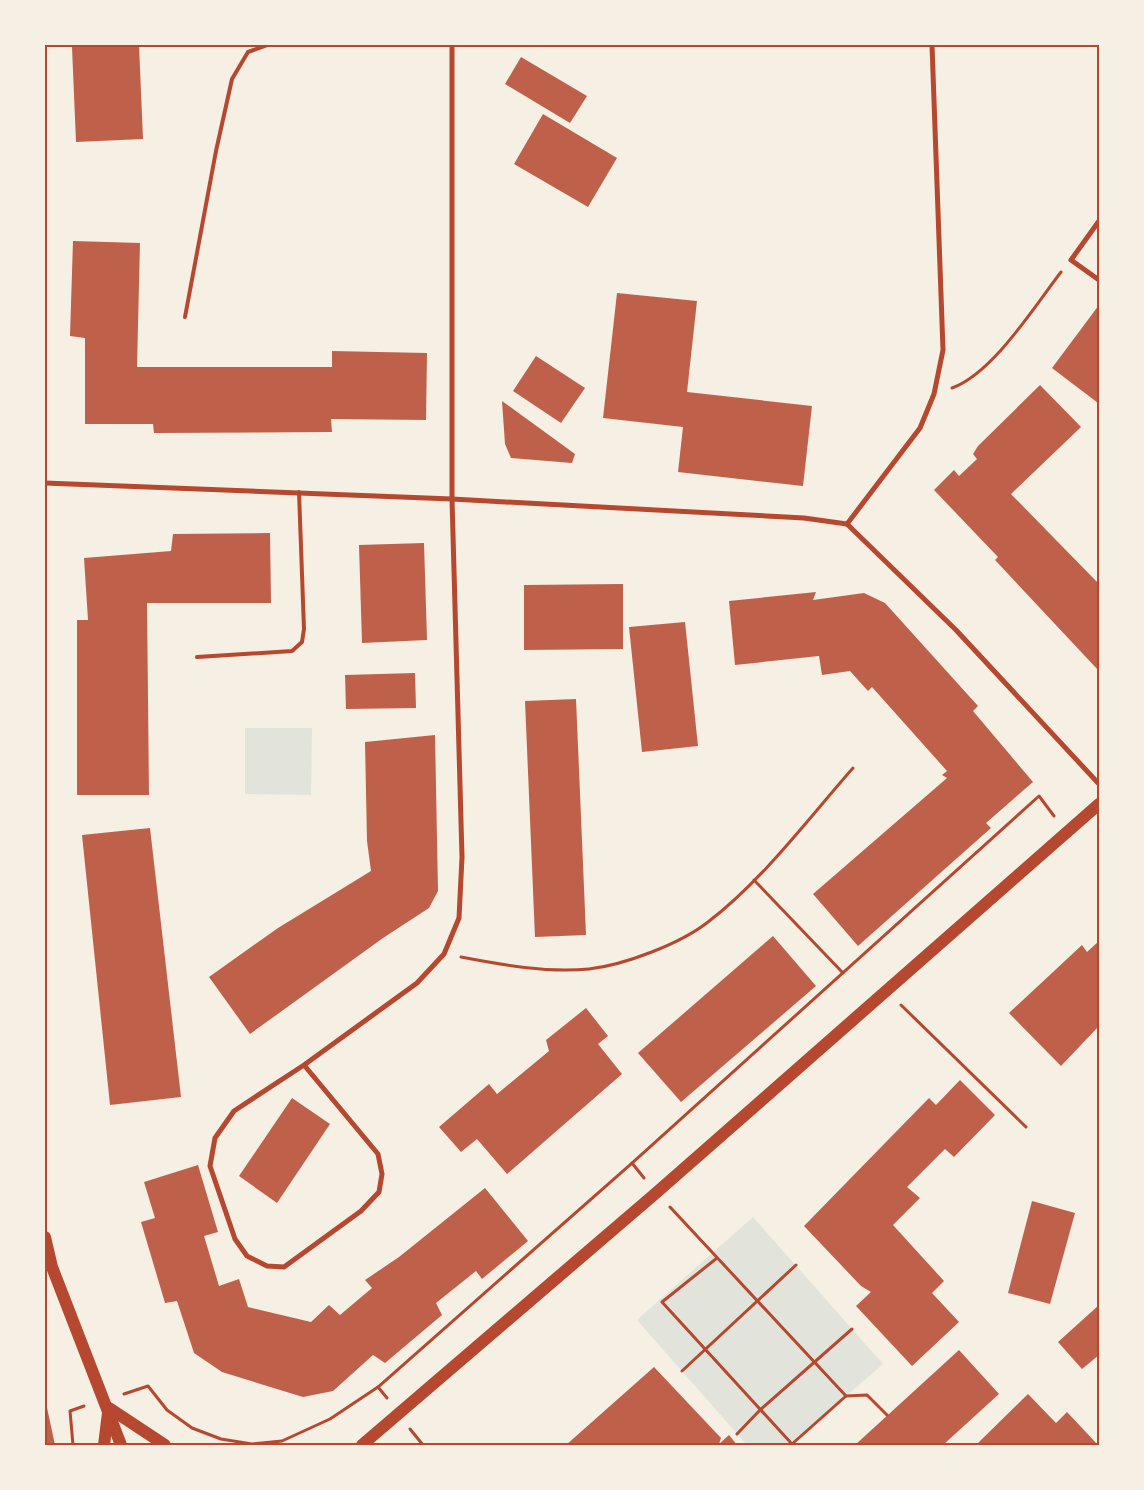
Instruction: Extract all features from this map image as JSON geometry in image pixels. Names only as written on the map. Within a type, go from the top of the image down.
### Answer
[{"type":"main road","points":[[362,1445],[656,1193],[1099,804]]},
{"type":"main road","points":[[45,1237],[52,1267],[109,1408],[121,1445]]},
{"type":"main road","points":[[104,1445],[109,1408]]},
{"type":"main road","points":[[109,1408],[165,1445]]},
{"type":"street","points":[[304,1065],[378,1154],[382,1174],[379,1192],[361,1211],[284,1266],[267,1266],[247,1256],[234,1239],[210,1166],[215,1138],[234,1111],[304,1065],[417,983],[444,954],[458,918],[462,856],[452,499],[452,45]]},
{"type":"street","points":[[847,524],[920,428],[934,394],[943,350],[932,45]]},
{"type":"street","points":[[1099,222],[1071,260],[1099,280]]},
{"type":"street","points":[[45,483],[452,499],[794,518],[847,524],[956,630],[1099,784]]},
{"type":"lane","points":[[185,317],[216,151],[232,79],[248,52],[267,45]]},
{"type":"lane","points":[[197,657],[292,651],[302,642],[304,629],[299,492]]},
{"type":"path","points":[[934,394],[966,383],[995,356],[1071,260]]},
{"type":"path","points":[[444,954],[526,969],[590,969],[651,953],[707,923],[754,880],[853,768]]},
{"type":"path","points":[[148,1386],[167,1410],[192,1428],[221,1440],[252,1444],[282,1441],[330,1419],[378,1387],[632,1163],[1040,796]]},
{"type":"path","points":[[754,880],[843,973]]},
{"type":"path","points":[[886,991],[1026,1127]]},
{"type":"path","points":[[656,1193],[846,1396]]},
{"type":"path","points":[[717,1258],[662,1302],[792,1444],[846,1396],[868,1395],[887,1415]]},
{"type":"path","points":[[682,1371],[796,1265]]},
{"type":"path","points":[[737,1434],[760,1410],[852,1329]]},
{"type":"path","points":[[70,1411],[73,1445]]},
{"type":"shaded area","points":[[245,728],[312,728],[311,795],[245,794]]},
{"type":"shaded area","points":[[753,1217],[883,1364],[790,1445],[747,1445],[637,1320]]},
{"type":"building","points":[[86,45],[139,45],[143,139],[76,142],[72,47]]},
{"type":"building","points":[[521,57],[587,96],[570,123],[505,84]]},
{"type":"building","points":[[543,114],[617,158],[588,207],[514,164]]},
{"type":"building","points":[[73,241],[140,243],[137,367],[332,367],[332,351],[427,353],[426,420],[331,419],[332,432],[154,433],[153,424],[85,424],[85,338],[70,336]]},
{"type":"building","points":[[617,293],[697,301],[687,392],[812,406],[803,486],[678,472],[683,427],[603,418]]},
{"type":"building","points":[[1099,305],[1099,401],[1098,403],[1052,368]]},
{"type":"building","points":[[536,356],[585,388],[561,423],[513,391]]},
{"type":"building","points":[[1040,385],[1081,427],[1011,494],[1099,584],[1099,671],[995,560],[998,557],[934,490],[954,470],[959,476],[977,459],[973,454],[978,446]]},
{"type":"building","points":[[502,401],[575,454],[572,463],[511,458],[505,444]]},
{"type":"building","points":[[270,533],[271,603],[147,603],[149,795],[77,795],[77,620],[88,620],[84,558],[171,551],[173,534]]},
{"type":"building","points":[[424,543],[427,640],[362,643],[359,545]]},
{"type":"building","points":[[623,584],[623,649],[524,650],[524,585]]},
{"type":"building","points":[[816,592],[813,600],[864,593],[885,603],[978,706],[973,711],[1033,782],[986,823],[991,828],[858,946],[813,894],[947,778],[942,775],[947,771],[872,687],[868,691],[850,671],[822,675],[819,656],[735,665],[729,601]]},
{"type":"building","points":[[685,622],[698,746],[642,752],[629,627]]},
{"type":"building","points":[[415,673],[416,708],[346,709],[345,675]]},
{"type":"building","points":[[576,699],[586,935],[535,937],[525,701]]},
{"type":"building","points":[[435,735],[438,891],[429,908],[383,938],[250,1034],[209,977],[278,928],[371,871],[367,841],[365,742]]},
{"type":"building","points":[[150,828],[181,1097],[110,1105],[82,835]]},
{"type":"building","points":[[773,936],[816,986],[681,1102],[638,1053]]},
{"type":"building","points":[[1099,941],[1099,1026],[1061,1066],[1009,1013],[1082,945],[1087,952]]},
{"type":"building","points":[[586,1008],[608,1036],[598,1044],[622,1074],[507,1174],[477,1139],[461,1152],[439,1127],[489,1084],[497,1094],[549,1051],[546,1040]]},
{"type":"building","points":[[960,1080],[995,1115],[954,1157],[945,1149],[907,1187],[920,1198],[893,1225],[944,1281],[932,1293],[959,1322],[912,1366],[856,1306],[871,1292],[861,1286],[804,1226],[929,1098],[936,1105]]},
{"type":"building","points":[[292,1098],[330,1124],[277,1203],[239,1176]]},
{"type":"building","points":[[198,1165],[218,1232],[204,1236],[219,1286],[239,1279],[248,1307],[311,1322],[329,1305],[340,1315],[372,1288],[365,1280],[399,1257],[485,1188],[528,1241],[482,1279],[476,1271],[436,1303],[442,1315],[385,1363],[373,1355],[333,1391],[303,1397],[222,1372],[194,1353],[177,1301],[165,1303],[141,1222],[155,1218],[144,1182]]},
{"type":"building","points":[[1032,1201],[1075,1213],[1050,1304],[1008,1293]]},
{"type":"building","points":[[1099,1305],[1099,1355],[1082,1369],[1058,1342]]},
{"type":"building","points":[[959,1350],[999,1394],[943,1445],[855,1445]]},
{"type":"building","points":[[654,1367],[721,1438],[719,1444],[729,1435],[737,1445],[566,1445]]},
{"type":"building","points":[[1028,1394],[1056,1423],[1067,1412],[1098,1445],[980,1445],[978,1443]]},
{"type":"building","points":[[46,1403],[55,1445],[45,1445]]}]
